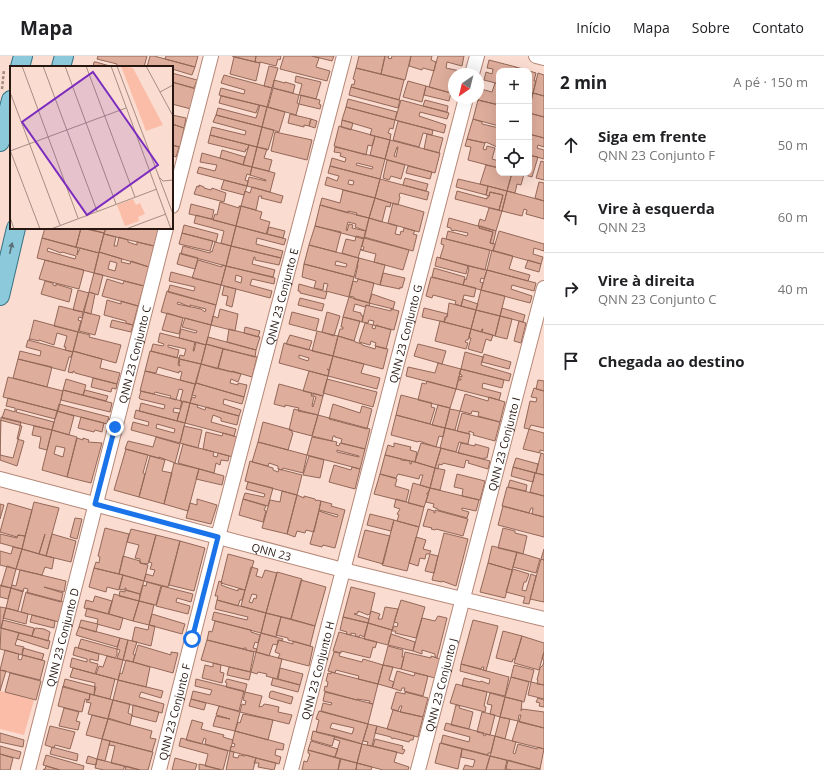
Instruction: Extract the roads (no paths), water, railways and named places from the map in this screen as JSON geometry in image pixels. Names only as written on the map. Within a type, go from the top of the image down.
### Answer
[{"type":"main road","points":[[12,65],[23,56]]},
{"type":"main road","points":[[30,66],[32,56]]},
{"type":"main road","points":[[61,66],[64,56]]},
{"type":"main road","points":[[0,142],[6,129],[6,110]]},
{"type":"main road","points":[[0,296],[16,229]]},
{"type":"street","points":[[173,202],[211,56]]},
{"type":"street","name":"QNN 23 Conjunto E","points":[[218,537],[344,56]]},
{"type":"street","points":[[473,68],[476,56]]},
{"type":"street","points":[[536,56],[544,58]]},
{"type":"street","name":"QNN 23 Conjunto G","points":[[343,570],[464,104]]},
{"type":"street","name":"QNN 23 Conjunto C","points":[[95,504],[166,229]]},
{"type":"street","name":"QNN 23 Conjunto I","points":[[462,599],[544,288]]},
{"type":"street","name":"QNN 23","points":[[0,479],[343,570],[544,619]]},
{"type":"street","name":"QNN 23 Conjunto D","points":[[28,770],[95,504]]},
{"type":"street","name":"QNN 23 Conjunto F","points":[[159,770],[218,537]]},
{"type":"street","name":"QNN 23 Conjunto H","points":[[290,770],[343,570]]},
{"type":"street","name":"QNN 23 Conjunto J","points":[[418,770],[462,599]]}]
